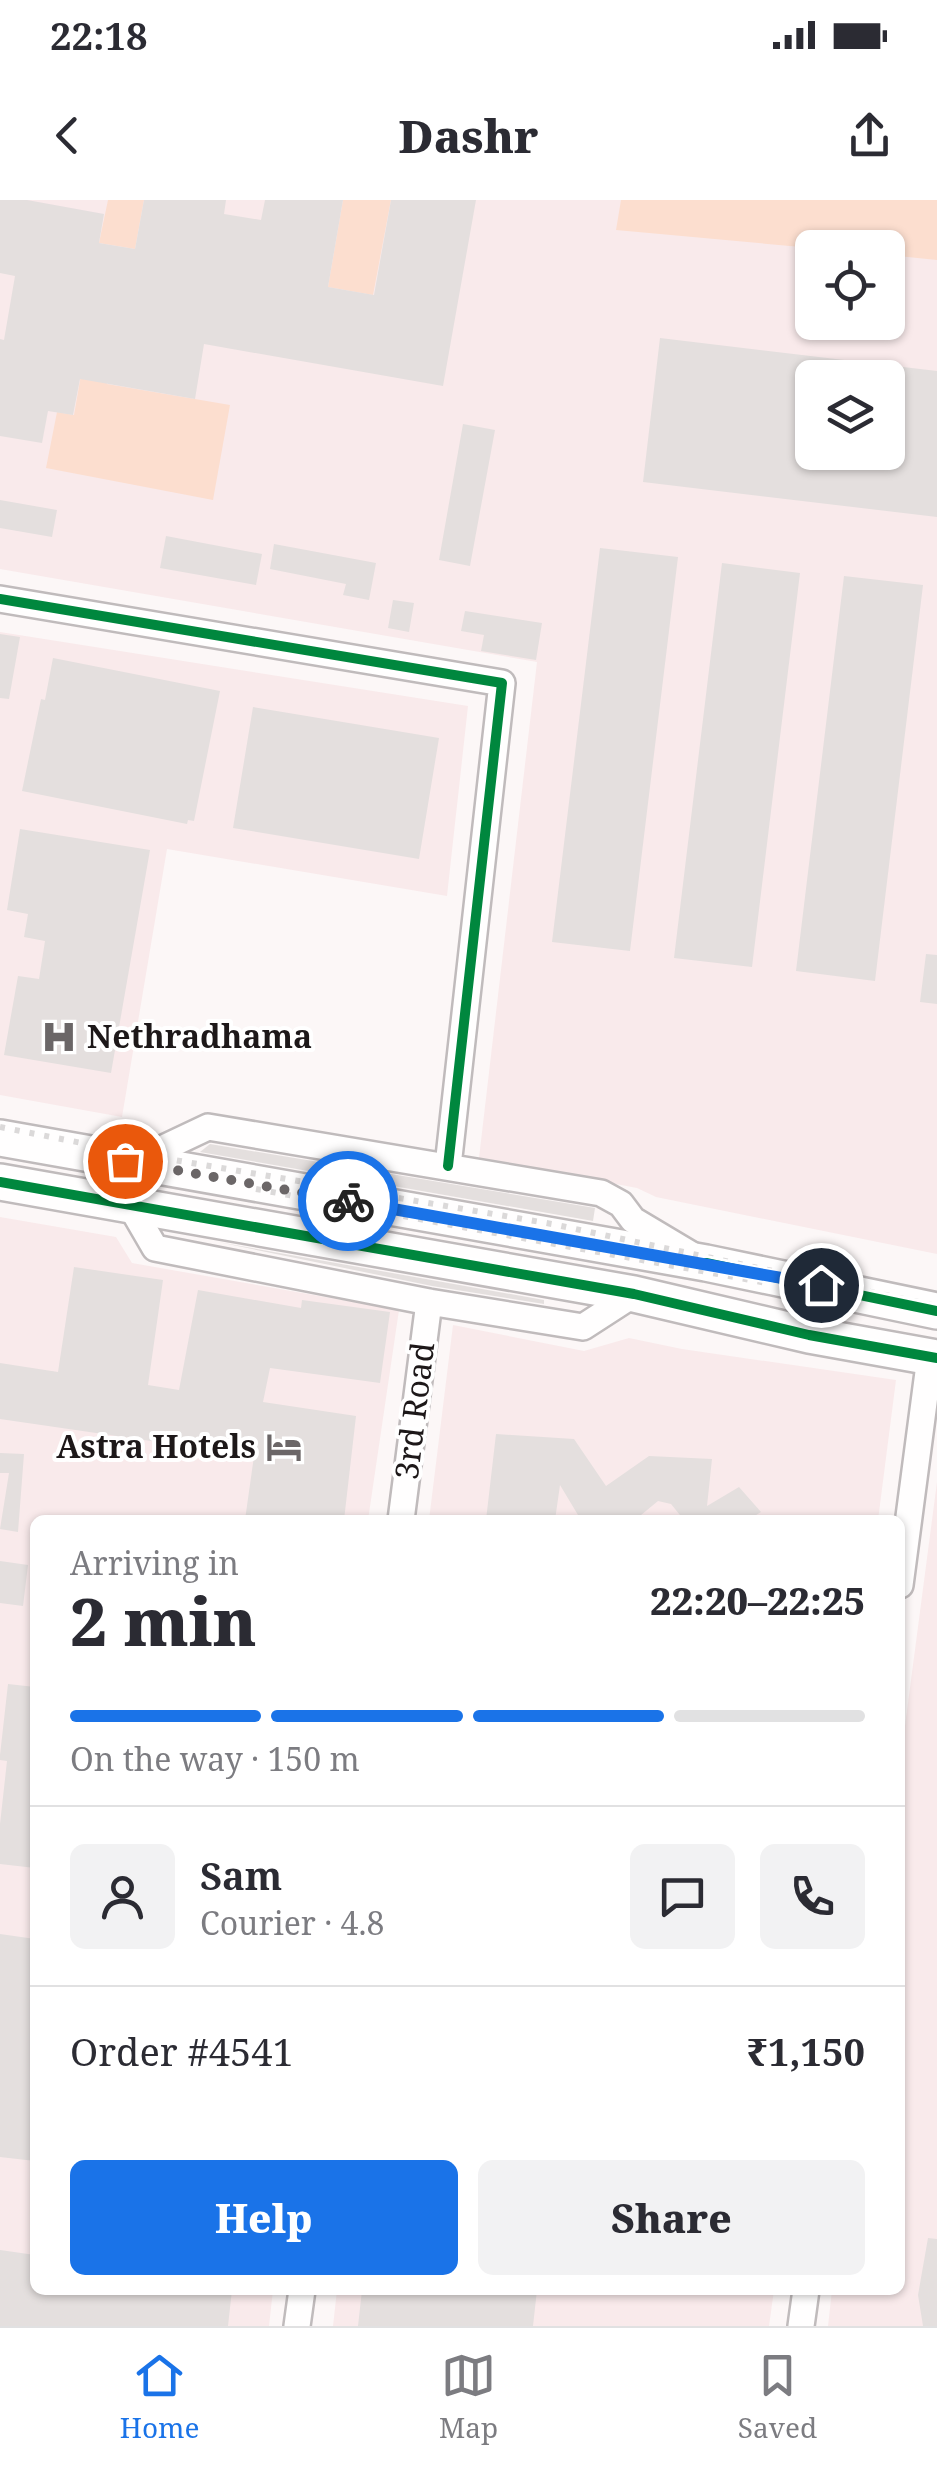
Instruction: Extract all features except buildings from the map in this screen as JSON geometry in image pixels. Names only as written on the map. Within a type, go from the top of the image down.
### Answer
[{"type":"main road","points":[[0,1137],[706,1263],[937,1312]]},
{"type":"main road","points":[[0,1182],[634,1294],[809,1335],[934,1357]]},
{"type":"street","points":[[0,599],[502,682],[448,1166]]},
{"type":"street","points":[[0,1137],[28,1128],[153,1153],[208,1127],[601,1193],[621,1204],[632,1220],[706,1263]]},
{"type":"street","points":[[130,1205],[155,1248],[429,1302],[583,1327],[634,1294]]},
{"type":"street","name":"3rd Road","points":[[402,1515],[429,1302]]},
{"type":"street","points":[[905,1551],[934,1357]]},
{"type":"street","points":[[298,2326],[301,2295]]},
{"type":"street","points":[[801,2326],[805,2295]]},
{"type":"shaded area","points":[[0,200],[937,200],[937,1254],[656,1197],[637,1188],[479,1158],[537,662],[0,569]]},
{"type":"shaded area","points":[[108,200],[144,200],[135,249],[99,243]]},
{"type":"shaded area","points":[[343,200],[391,200],[373,295],[328,287]]},
{"type":"shaded area","points":[[621,200],[937,200],[937,260],[905,257],[905,230],[795,230],[795,246],[616,230]]},
{"type":"shaded area","points":[[89,329],[107,384],[230,405],[213,500],[46,468],[57,412],[74,415]]},
{"type":"shaded area","points":[[0,632],[468,706],[447,896],[167,849],[122,1117],[0,1095]]},
{"type":"shaded area","points":[[0,1217],[116,1237],[132,1263],[399,1310],[369,1515],[30,1515],[30,2295],[272,2295],[269,2326],[0,2326]]},
{"type":"shaded area","points":[[453,1325],[584,1351],[629,1338],[896,1380],[879,1515],[430,1515]]},
{"type":"shaded area","points":[[937,1482],[937,2326],[828,2326],[831,2295],[905,2295],[905,1726]]},
{"type":"shaded area","points":[[336,2295],[773,2295],[769,2326],[333,2326]]},
{"type":"railway","points":[[0,1127],[552,1224],[937,1306]]},
{"type":"railway","points":[[256,1189],[772,1284]]},
{"type":"cycle path","points":[[0,599],[502,683],[448,1166]]},
{"type":"cycle path","points":[[0,1182],[634,1294],[809,1335],[937,1358]]},
{"type":"cycle path","points":[[706,1263],[937,1311]]},
{"type":"way so far","points":[[125,1161],[348,1201]]},
{"type":"place","name":"Nethradhama","points":[[59,1037]]},
{"type":"place","name":"Astra Hotels","points":[[284,1447]]},
{"type":"route","points":[[348,1201],[821,1285]]}]
